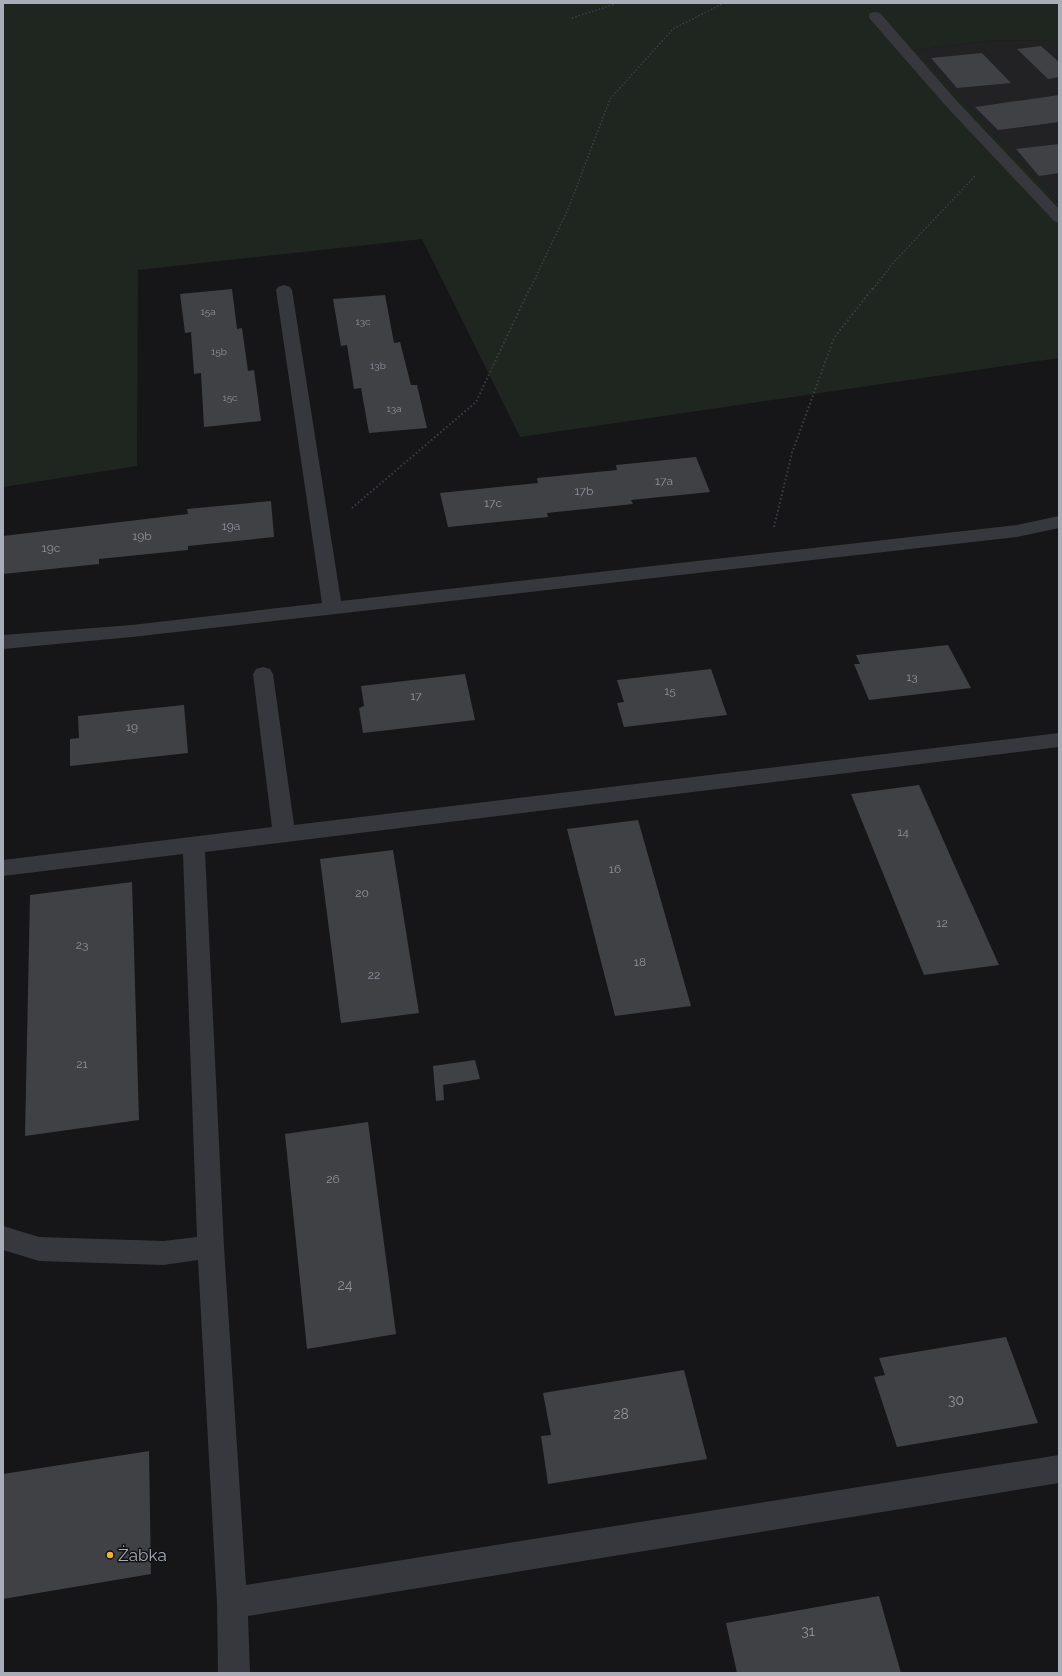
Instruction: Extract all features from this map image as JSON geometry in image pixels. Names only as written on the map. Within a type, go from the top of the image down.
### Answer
[{"type":"lane","points":[[875,16],[950,102],[1059,218]]},
{"type":"lane","points":[[284,290],[332,608]]},
{"type":"lane","points":[[3,642],[132,631],[1018,531],[1059,522]]},
{"type":"lane","points":[[263,674],[284,834]]},
{"type":"lane","points":[[3,868],[1059,740]]},
{"type":"lane","points":[[194,845],[211,1247],[232,1603],[234,1673]]},
{"type":"lane","points":[[3,1238],[39,1249],[163,1253],[211,1247]]},
{"type":"lane","points":[[232,1603],[1059,1469]]},
{"type":"path","points":[[572,18],[618,3]]},
{"type":"path","points":[[321,535],[476,402],[569,207],[610,99],[673,29],[724,3]]},
{"type":"path","points":[[766,559],[792,453],[834,338],[894,262],[997,152]]},
{"type":"shaded area","points":[[3,3],[1059,3],[1059,42],[996,40],[915,50],[1059,204],[1059,358],[520,437],[422,239],[138,270],[137,466],[3,487]]},
{"type":"shaded area","points":[[996,40],[1059,42],[1059,204],[914,50]]},
{"type":"building","points":[[1041,46],[1059,62],[1059,77],[1048,79],[1017,49]]},
{"type":"building","points":[[982,53],[1011,83],[957,88],[931,58]]},
{"type":"building","points":[[1059,95],[1059,122],[998,130],[975,107]]},
{"type":"building","points":[[1059,144],[1059,173],[1039,176],[1016,149]]},
{"type":"building","points":[[232,289],[237,329],[242,328],[248,371],[254,370],[261,421],[204,427],[201,373],[194,374],[191,332],[185,333],[180,294]]},
{"type":"building","points":[[385,295],[394,343],[400,342],[411,385],[417,385],[427,428],[369,433],[361,388],[354,389],[347,345],[341,346],[333,299]]},
{"type":"building","points":[[696,457],[710,492],[631,500],[633,504],[547,513],[548,517],[448,527],[440,493],[538,483],[537,478],[617,470],[616,465]]},
{"type":"building","points":[[271,501],[274,537],[188,546],[188,550],[99,559],[99,564],[3,574],[3,536],[188,514],[187,509]]},
{"type":"building","points":[[948,645],[971,688],[869,700],[854,664],[860,664],[856,655]]},
{"type":"building","points":[[711,669],[727,715],[624,727],[617,703],[624,702],[617,680]]},
{"type":"building","points":[[465,674],[475,720],[363,733],[359,708],[364,706],[361,686]]},
{"type":"building","points":[[184,705],[188,753],[70,766],[70,739],[79,738],[78,716]]},
{"type":"building","points":[[919,785],[999,965],[924,975],[851,794]]},
{"type":"building","points":[[638,820],[691,1006],[615,1016],[567,829]]},
{"type":"building","points":[[393,850],[419,1013],[341,1023],[320,859]]},
{"type":"building","points":[[132,882],[139,1120],[25,1136],[30,895]]},
{"type":"building","points":[[475,1060],[480,1079],[443,1085],[444,1100],[436,1101],[433,1066]]},
{"type":"building","points":[[368,1122],[396,1334],[307,1349],[285,1134]]},
{"type":"building","points":[[1006,1337],[1038,1423],[897,1447],[874,1377],[885,1375],[879,1358]]},
{"type":"building","points":[[684,1370],[707,1459],[548,1484],[541,1436],[551,1435],[543,1393]]},
{"type":"building","points":[[149,1451],[151,1574],[3,1599],[3,1474]]},
{"type":"building","points":[[879,1596],[901,1673],[737,1673],[726,1623]]},
{"type":"place","name":"Żabka","points":[[110,1555]]}]
